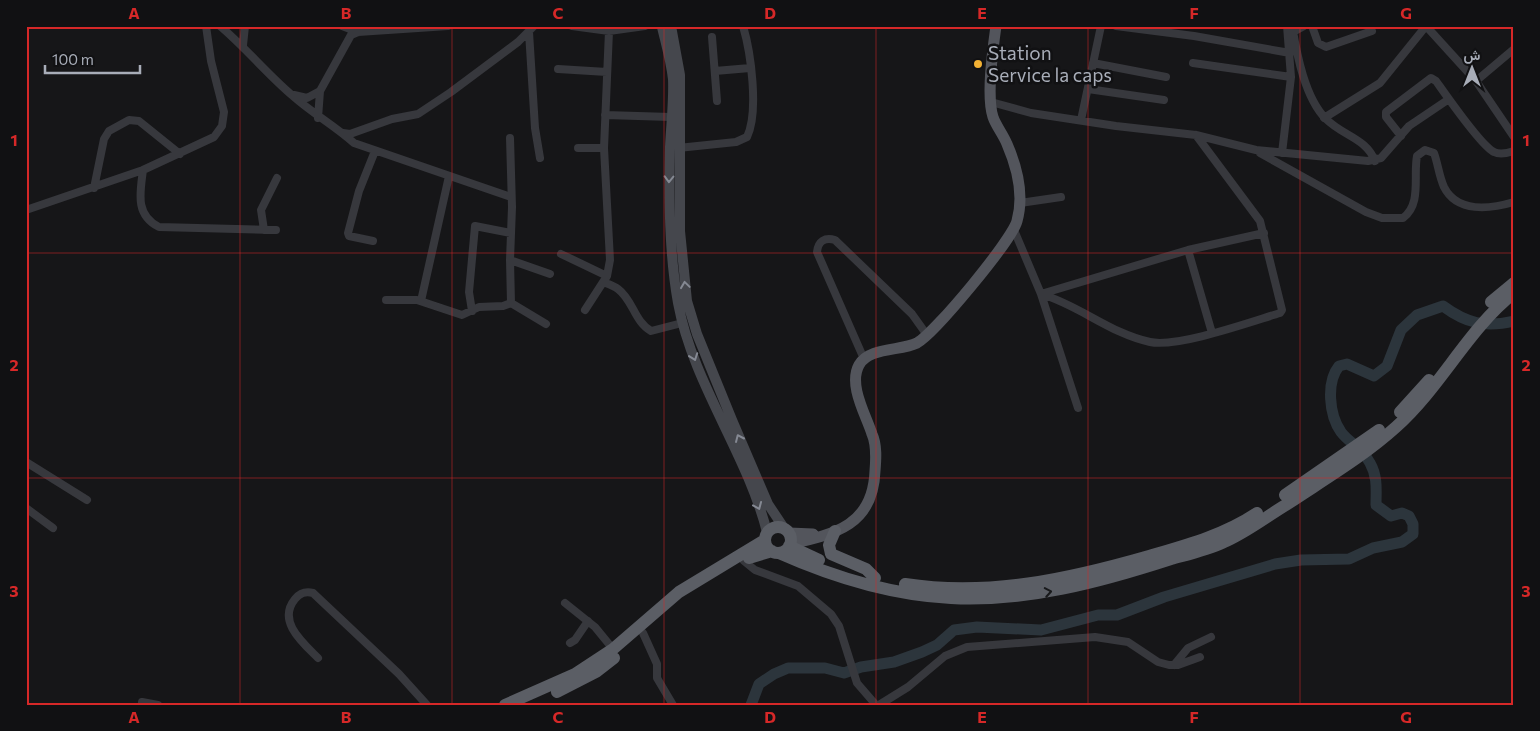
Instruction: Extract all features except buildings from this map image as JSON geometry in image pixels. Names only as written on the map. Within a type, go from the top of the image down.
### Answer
[{"type":"highway","points":[[780,541],[856,581],[919,595],[976,598],[1051,591],[1133,571],[1221,544],[1246,531],[1352,456],[1409,403],[1514,283]]},
{"type":"highway","points":[[1491,308],[1514,293]]},
{"type":"highway","points":[[780,541],[822,562],[875,578],[930,587],[987,588],[1034,584],[1120,565],[1200,541],[1230,529],[1352,456]]},
{"type":"highway","points":[[831,532],[829,545],[831,554],[866,569],[875,578]]},
{"type":"highway","points":[[527,705],[576,684],[596,672],[696,590],[780,541]]},
{"type":"highway","points":[[505,705],[576,674],[613,649],[679,592],[780,541]]},
{"type":"main road","points":[[656,26],[663,27],[673,79],[671,231],[675,284],[705,386],[760,508],[780,541]]},
{"type":"main road","points":[[671,26],[680,81],[678,148],[682,261],[687,301],[686,325],[768,504],[780,541]]},
{"type":"main road","points":[[780,541],[831,532],[861,515],[870,503],[874,487],[875,445],[858,391],[856,375],[859,364],[868,356],[908,347],[928,335],[983,272],[1014,230],[1020,203],[1014,166],[1007,144],[993,116],[991,102],[996,26]]},
{"type":"street","points":[[26,210],[143,170],[214,137],[225,120],[206,26]]},
{"type":"street","points":[[220,26],[243,45],[291,94],[318,118],[343,133],[354,143],[511,198]]},
{"type":"street","points":[[243,45],[245,26]]},
{"type":"street","points":[[342,26],[358,32]]},
{"type":"street","points":[[318,118],[320,91],[346,40],[351,35],[358,32],[384,29],[448,26]]},
{"type":"street","points":[[572,26],[609,31],[645,26]]},
{"type":"street","points":[[678,148],[736,142],[747,136],[752,123],[750,68],[747,40],[743,26]]},
{"type":"street","points":[[1081,120],[1101,26]]},
{"type":"street","points":[[1116,26],[1194,36],[1290,53]]},
{"type":"street","points":[[1290,28],[1304,26]]},
{"type":"street","points":[[1312,26],[1318,42],[1326,47],[1372,31]]},
{"type":"street","points":[[1324,118],[1380,82],[1426,26],[1476,81],[1514,136]]},
{"type":"street","points":[[1282,153],[1291,77],[1290,28]]},
{"type":"street","points":[[1290,28],[1299,63],[1324,118],[1369,148],[1375,161]]},
{"type":"street","points":[[343,133],[350,134],[392,118],[418,114],[451,92],[531,29]]},
{"type":"street","points":[[531,29],[535,128],[540,158]]},
{"type":"street","points":[[585,310],[605,279],[610,260],[604,148],[609,31]]},
{"type":"street","points":[[712,37],[717,101]]},
{"type":"street","points":[[1476,81],[1514,49]]},
{"type":"street","points":[[1193,62],[1291,77]]},
{"type":"street","points":[[1093,63],[1166,77]]},
{"type":"street","points":[[715,71],[750,68]]},
{"type":"street","points":[[558,69],[607,72]]},
{"type":"street","points":[[1401,136],[1386,116],[1387,110],[1429,78],[1436,81],[1491,150],[1500,154],[1514,151]]},
{"type":"street","points":[[1088,89],[1164,100]]},
{"type":"street","points":[[291,94],[307,98],[320,91]]},
{"type":"street","points":[[991,102],[1031,113],[1116,126],[1196,135],[1256,150],[1375,161],[1387,153],[1401,136],[1426,113],[1449,99]]},
{"type":"street","points":[[605,115],[671,117]]},
{"type":"street","points":[[94,188],[104,139],[110,131],[129,120],[139,121],[180,154]]},
{"type":"street","points":[[1042,294],[1062,300],[1110,326],[1149,342],[1164,344],[1212,333],[1281,312],[1264,233],[1257,217],[1196,135]]},
{"type":"street","points":[[510,138],[512,303]]},
{"type":"street","points":[[578,148],[604,148]]},
{"type":"street","points":[[1256,150],[1366,212],[1382,218],[1403,218],[1411,209],[1415,198],[1418,156],[1424,150],[1434,153],[1444,186],[1449,194],[1459,203],[1465,206],[1491,206],[1514,202]]},
{"type":"street","points":[[373,241],[349,236],[348,233],[355,205],[375,151]]},
{"type":"street","points":[[143,170],[141,209],[152,223],[159,227],[235,231],[276,230]]},
{"type":"street","points":[[421,301],[449,176]]},
{"type":"street","points":[[264,230],[261,210],[277,178]]},
{"type":"street","points":[[1020,203],[1061,197]]},
{"type":"street","points":[[472,311],[469,302],[475,226],[511,233]]},
{"type":"street","points":[[1014,230],[1042,294],[1078,408]]},
{"type":"street","points":[[1042,294],[1188,250],[1264,233]]},
{"type":"street","points":[[864,360],[817,252],[822,240],[829,238],[835,240],[912,314],[928,335]]},
{"type":"street","points":[[1188,250],[1212,333]]},
{"type":"street","points":[[561,254],[617,288],[641,324],[651,331],[686,325]]},
{"type":"street","points":[[510,260],[550,274]]},
{"type":"street","points":[[386,300],[421,301],[462,315],[479,307],[503,306],[512,303]]},
{"type":"street","points":[[512,303],[546,324]]},
{"type":"street","points":[[26,462],[87,500]]},
{"type":"street","points":[[26,508],[52,528]]},
{"type":"street","points":[[744,561],[755,570],[792,582],[815,598],[837,622],[857,683],[878,705],[908,687],[949,653],[978,645],[1032,644],[1084,637],[1118,639],[1135,645],[1158,662],[1174,666],[1200,657]]},
{"type":"street","points":[[318,658],[296,635],[288,618],[290,606],[298,595],[305,592],[313,593],[400,674],[427,705]]},
{"type":"street","points":[[565,603],[588,621],[613,649]]},
{"type":"street","points":[[570,643],[575,640],[588,621]]},
{"type":"street","points":[[643,633],[657,664],[657,678],[673,705]]},
{"type":"street","points":[[1174,666],[1188,648],[1211,637]]},
{"type":"street","points":[[142,702],[158,705]]},
{"type":"waterway","points":[[751,705],[759,684],[774,674],[788,668],[825,668],[844,673],[861,667],[894,662],[922,652],[937,645],[954,630],[977,627],[1041,630],[1098,615],[1117,615],[1164,597],[1275,564],[1301,560],[1349,559],[1373,548],[1402,542],[1413,534],[1413,524],[1409,516],[1402,513],[1391,516],[1376,505],[1373,468],[1363,453],[1344,436],[1337,425],[1331,399],[1332,381],[1335,373],[1339,366],[1347,364],[1374,376],[1387,366],[1401,330],[1417,315],[1443,306],[1468,320],[1485,324],[1514,321]]},
{"type":"place","name":"Station Service la caps","points":[[978,64]]}]
